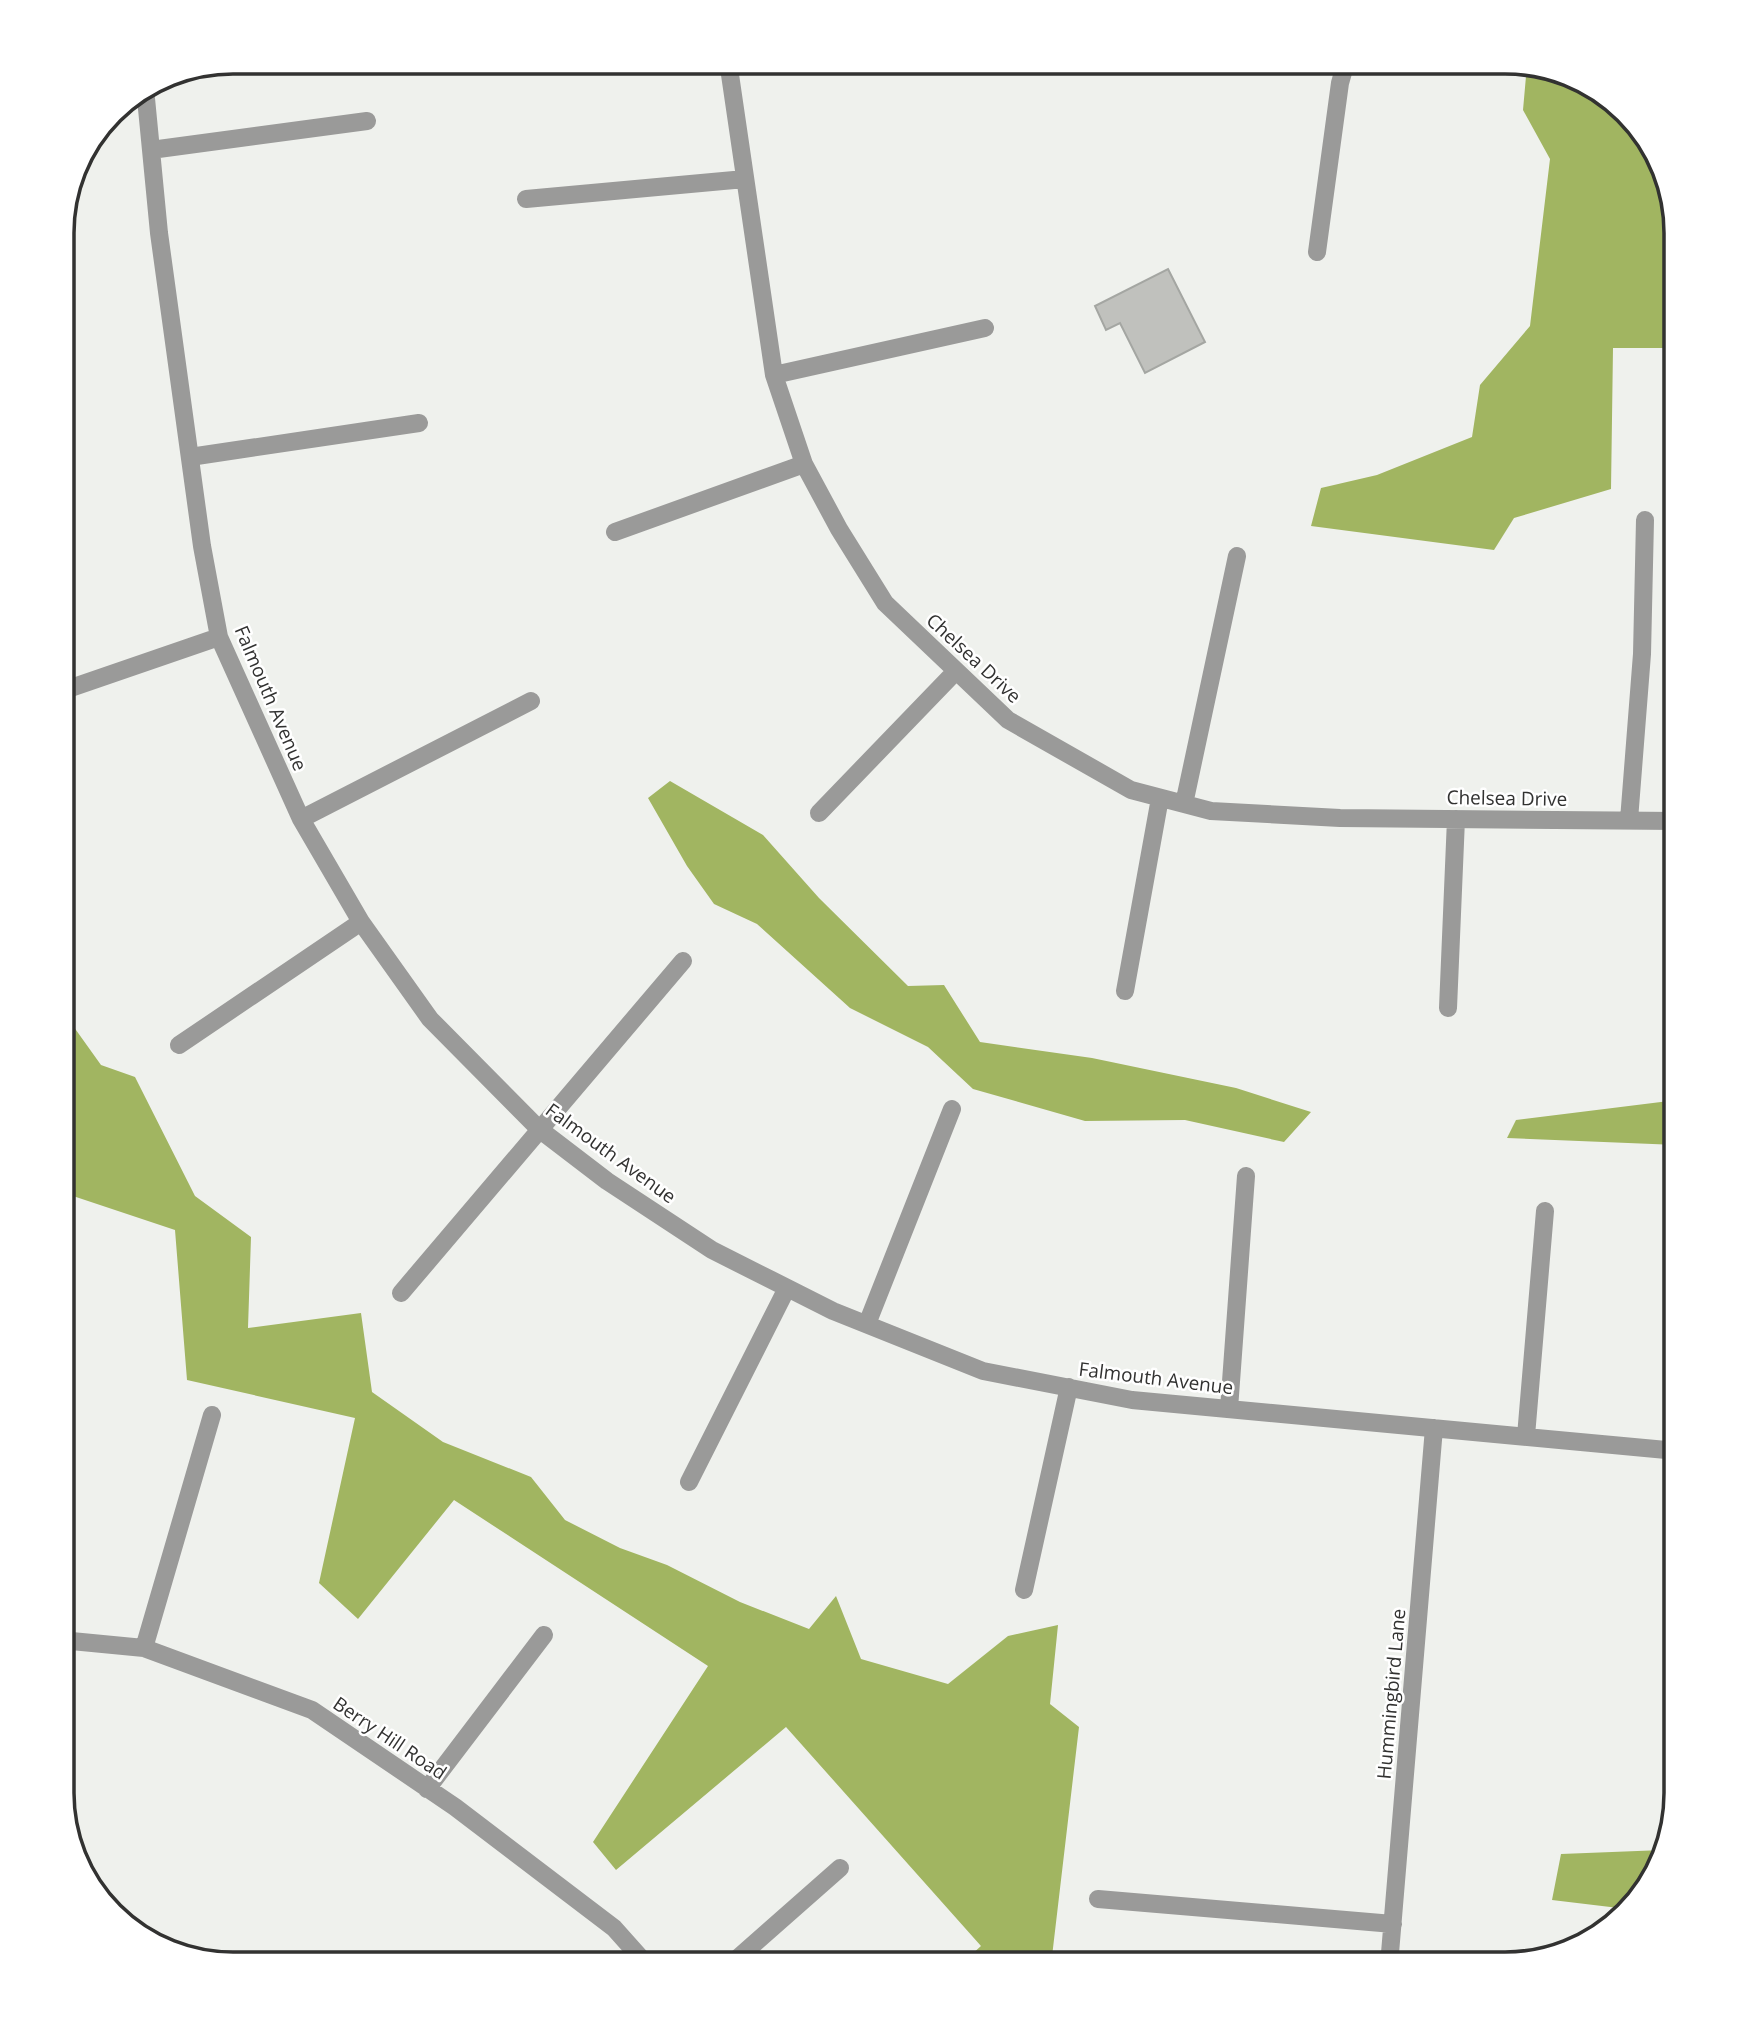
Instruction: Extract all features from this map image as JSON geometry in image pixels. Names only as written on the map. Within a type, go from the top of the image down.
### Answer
[{"type":"street","name":"Chelsea Drive","points":[[734,74],[745,180],[774,375],[804,464],[839,529],[885,603],[1008,720],[1131,790],[1211,811],[1340,818],[1664,821]]},
{"type":"street","points":[[1317,252],[1343,74]]},
{"type":"street","name":"Falmouth Avenue","points":[[146,99],[159,233],[202,546],[219,637],[301,819],[360,922],[430,1019],[539,1129],[607,1181],[712,1250],[833,1311],[983,1371],[1132,1400],[1664,1450]]},
{"type":"street","points":[[151,150],[367,121]]},
{"type":"street","points":[[526,199],[745,180]]},
{"type":"street","points":[[774,375],[985,328]]},
{"type":"street","points":[[190,457],[419,423]]},
{"type":"street","points":[[615,532],[804,464]]},
{"type":"street","points":[[1629,820],[1642,654],[1645,520]]},
{"type":"street","points":[[1184,804],[1237,556]]},
{"type":"street","points":[[74,687],[219,637]]},
{"type":"street","points":[[820,813],[956,671]]},
{"type":"street","points":[[301,819],[531,701]]},
{"type":"street","points":[[1125,991],[1160,798]]},
{"type":"street","points":[[1448,1008],[1456,819]]},
{"type":"street","points":[[179,1045],[360,922]]},
{"type":"street","points":[[401,1293],[683,961]]},
{"type":"street","points":[[867,1324],[952,1109]]},
{"type":"street","points":[[1228,1409],[1246,1176]]},
{"type":"street","points":[[1527,1436],[1545,1211]]},
{"type":"street","points":[[689,1482],[787,1288]]},
{"type":"street","points":[[1024,1590],[1069,1388]]},
{"type":"street","points":[[144,1648],[212,1415]]},
{"type":"street","name":"Hummingbird Lane","points":[[1390,1952],[1434,1427]]},
{"type":"street","points":[[427,1789],[544,1635]]},
{"type":"street","name":"Berry Hill Road","points":[[74,1641],[144,1648],[312,1710],[427,1789],[614,1927],[636,1952]]},
{"type":"street","points":[[745,1952],[839,1868]]},
{"type":"street","points":[[1098,1899],[1392,1924]]},
{"type":"green space","points":[[1526,76],[1557,82],[1602,106],[1632,136],[1643,153],[1656,181],[1661,202],[1664,233],[1664,348],[1613,348],[1611,489],[1514,518],[1494,550],[1311,526],[1321,488],[1377,475],[1472,437],[1480,385],[1530,326],[1550,159],[1523,110]]},
{"type":"green space","points":[[670,781],[763,835],[819,898],[908,986],[944,985],[980,1042],[1092,1058],[1236,1088],[1311,1112],[1284,1142],[1185,1120],[1085,1121],[973,1089],[928,1047],[850,1008],[757,924],[714,904],[687,866],[648,798]]},
{"type":"green space","points":[[74,1027],[101,1065],[135,1077],[195,1196],[251,1237],[248,1328],[361,1313],[372,1392],[443,1442],[531,1477],[565,1520],[620,1548],[667,1565],[740,1602],[809,1629],[836,1596],[861,1659],[948,1684],[1008,1636],[1058,1625],[1050,1704],[1079,1727],[1053,1952],[974,1952],[981,1946],[786,1727],[616,1870],[593,1842],[708,1666],[454,1500],[358,1619],[319,1583],[355,1418],[187,1380],[175,1230],[74,1196]]},
{"type":"green space","points":[[1664,1102],[1664,1144],[1507,1138],[1516,1120]]},
{"type":"green space","points":[[1654,1850],[1638,1882],[1616,1908],[1552,1900],[1561,1854]]},
{"type":"building","points":[[1168,269],[1205,342],[1145,373],[1120,323],[1106,330],[1095,306]]}]
